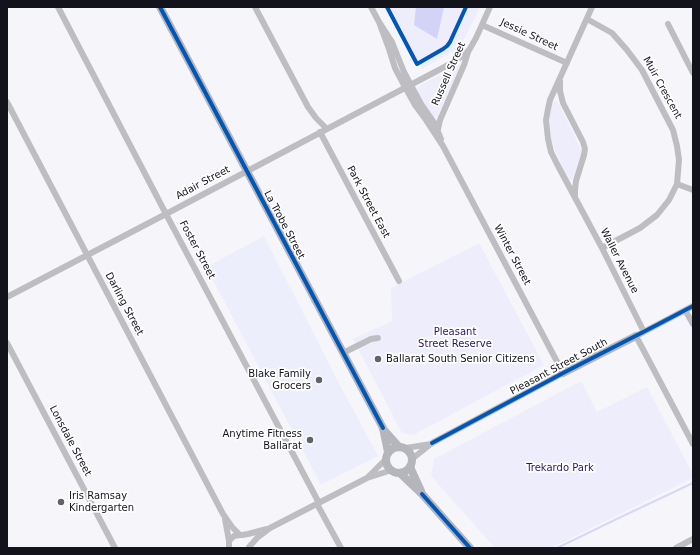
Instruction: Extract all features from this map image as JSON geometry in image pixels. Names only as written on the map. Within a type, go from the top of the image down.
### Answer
[{"type":"main road","name":"La Trobe Street","points":[[160,7],[382,428],[387,456]]},
{"type":"main road","name":"Pleasant Street South","points":[[563,373],[636,336]]},
{"type":"main road","name":"La Trobe Street","points":[[382,428],[402,448]]},
{"type":"main road","points":[[396,472],[408,470],[411,463],[412,455],[409,451],[402,448],[391,449],[387,456],[389,467],[422,494],[470,548]]},
{"type":"main road","points":[[411,463],[422,494]]},
{"type":"street","name":"Foster Street","points":[[58,7],[341,548]]},
{"type":"street","points":[[255,7],[310,110],[327,128]]},
{"type":"street","name":"Winter Street","points":[[371,7],[392,42],[415,106],[443,146],[563,373]]},
{"type":"street","name":"Russell Street","points":[[438,129],[439,122],[464,65],[466,55],[475,40],[490,7]]},
{"type":"street","name":"Waller Avenue","points":[[575,200],[575,186],[585,149],[583,142],[561,99],[560,83],[566,63],[592,7]]},
{"type":"street","name":"Muir Crescent","points":[[587,19],[612,33],[628,50],[642,70],[673,130],[679,160],[677,184],[669,200],[657,215],[640,228],[602,248]]},
{"type":"street","points":[[668,24],[693,73]]},
{"type":"street","name":"Jessie Street","points":[[482,25],[566,63]]},
{"type":"street","name":"Adair Street","points":[[7,296],[458,60],[469,50]]},
{"type":"street","name":"Waller Avenue","points":[[562,76],[555,87],[548,109],[546,120],[549,145],[575,200],[602,248],[644,332]]},
{"type":"street","name":"Winter Street","points":[[408,86],[438,129],[443,146]]},
{"type":"street","name":"Darling Street","points":[[7,102],[223,514],[232,527],[248,539],[249,548]]},
{"type":"street","name":"Park Street East","points":[[320,132],[399,281]]},
{"type":"street","points":[[677,184],[693,190]]},
{"type":"street","name":"Pleasant Street South","points":[[636,336],[693,306]]},
{"type":"street","points":[[685,310],[693,324]]},
{"type":"street","points":[[636,336],[693,444]]},
{"type":"street","points":[[343,353],[371,339],[378,338]]},
{"type":"street","name":"Lonsdale Street","points":[[7,343],[115,548]]},
{"type":"street","name":"Pleasant Street South","points":[[411,463],[432,443],[563,373]]},
{"type":"street","name":"Pleasant Street South","points":[[402,448],[432,443]]},
{"type":"street","points":[[367,478],[387,456]]},
{"type":"street","points":[[249,548],[255,540],[270,528],[318,503],[367,478],[396,472]]},
{"type":"street","name":"Darling Street","points":[[223,514],[229,544]]},
{"type":"street","points":[[223,548],[229,544],[234,536],[270,528]]},
{"type":"street","points":[[676,548],[685,546],[693,539]]},
{"type":"shaded area","points":[[416,7],[444,7],[437,39],[414,25]]},
{"type":"shaded area","points":[[264,236],[378,456],[321,485],[206,267]]},
{"type":"green space","points":[[389,7],[480,7],[460,47],[422,69]]},
{"type":"green space","points":[[460,64],[461,65],[437,117],[434,117],[423,103],[418,92],[418,88]]},
{"type":"green space","points":[[556,100],[581,149],[581,155],[571,181],[557,156],[551,140],[550,113],[553,103]]},
{"type":"green space","name":"Pleasant Street Reserve","points":[[479,243],[544,365],[413,435],[402,433],[353,339],[392,321],[391,288]]},
{"type":"green space","name":"Trekardo Park","points":[[581,381],[597,412],[647,387],[693,474],[693,478],[551,548],[495,548],[431,476],[434,459]]},
{"type":"waterway","points":[[557,548],[693,483]]},
{"type":"cycle path","points":[[160,7],[383,428]]},
{"type":"cycle path","points":[[387,7],[417,64],[447,46],[466,7]]},
{"type":"cycle path","points":[[432,443],[693,306]]},
{"type":"cycle path","points":[[422,494],[470,548]]},
{"type":"place","name":"Ballarat South Senior Citizens","points":[[378,359]]},
{"type":"place","name":"Blake Family Grocers","points":[[319,380]]},
{"type":"place","name":"Anytime Fitness Ballarat","points":[[310,440]]},
{"type":"place","name":"Iris Ramsay Kindergarten","points":[[61,502]]}]
